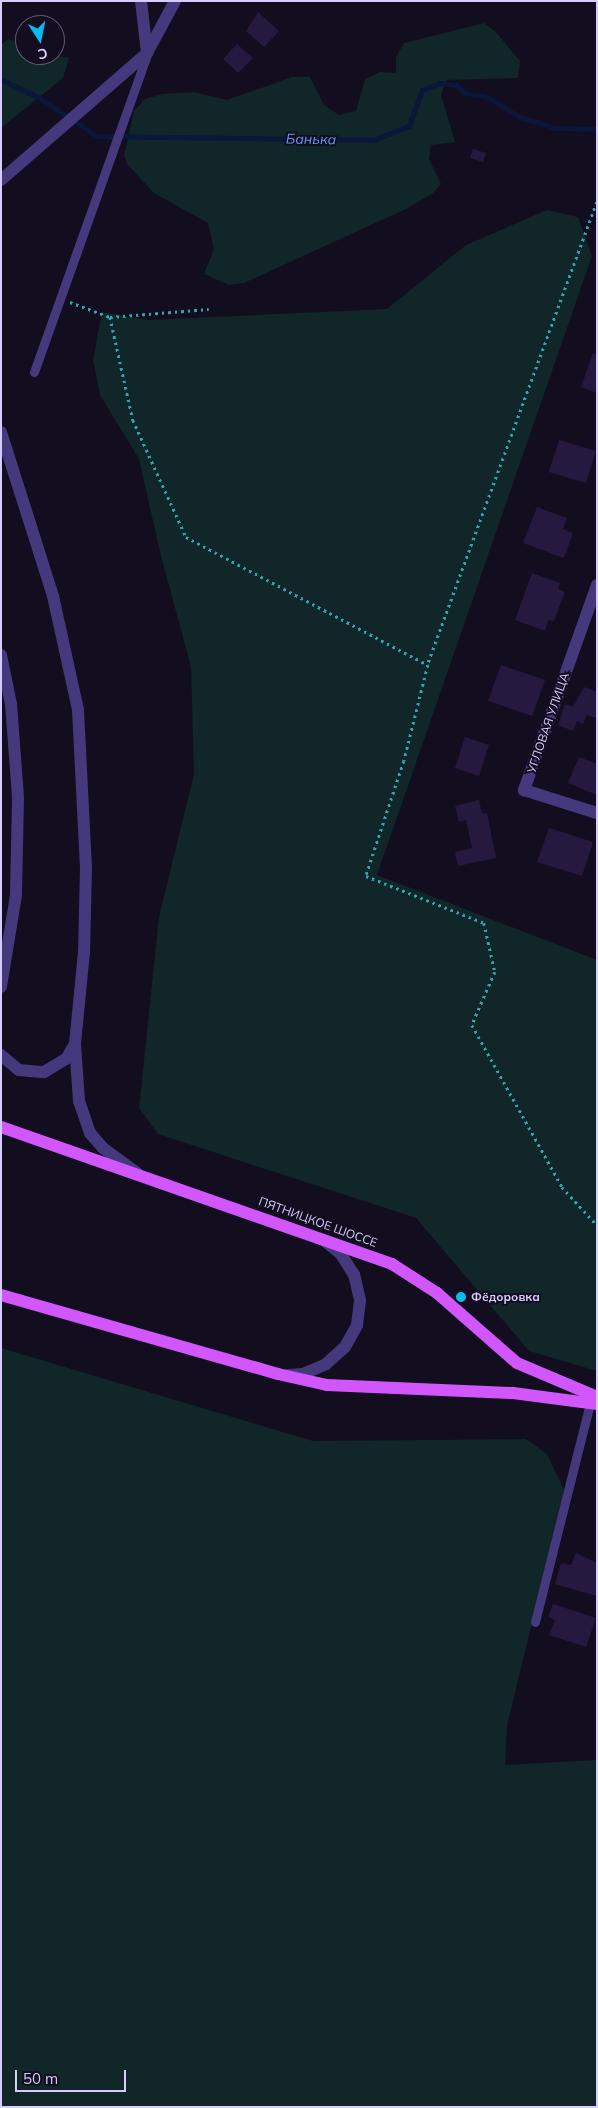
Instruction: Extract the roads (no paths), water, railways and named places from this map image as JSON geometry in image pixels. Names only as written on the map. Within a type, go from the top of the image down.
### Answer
[{"type":"main road","name":"ПЯТНИЦКОЕ ШОССЕ","points":[[1,1127],[314,1234],[392,1264],[437,1293],[517,1363],[595,1401]]},
{"type":"main road","points":[[1,1295],[278,1374],[327,1385],[512,1393],[595,1401]]},
{"type":"street","points":[[141,1],[147,54]]},
{"type":"street","points":[[1,180],[147,54],[175,1]]},
{"type":"street","points":[[1,432],[53,596],[78,710],[86,867],[84,952],[75,1044],[79,1101],[90,1133],[103,1148],[140,1174]]},
{"type":"street","name":"УГЛОВАЯ УЛИЦА","points":[[597,584],[524,790],[597,813]]},
{"type":"street","points":[[1,655],[11,704],[18,798],[16,895],[1,987]]},
{"type":"street","points":[[1,1055],[19,1070],[44,1072],[60,1065],[75,1044]]},
{"type":"street","points":[[278,1374],[303,1374],[326,1364],[345,1347],[356,1325],[360,1300],[354,1275],[341,1254],[314,1234]]},
{"type":"lane","points":[[34,372],[62,300],[147,54]]},
{"type":"lane","points":[[535,1622],[595,1401]]},
{"type":"waterway","name":"Банька","points":[[1,79],[40,98],[97,136],[374,140],[409,126],[422,90],[440,83],[457,85],[465,93],[487,97],[520,117],[555,128],[597,129]]},
{"type":"place","name":"Фёдоровка","points":[[461,1297]]}]
